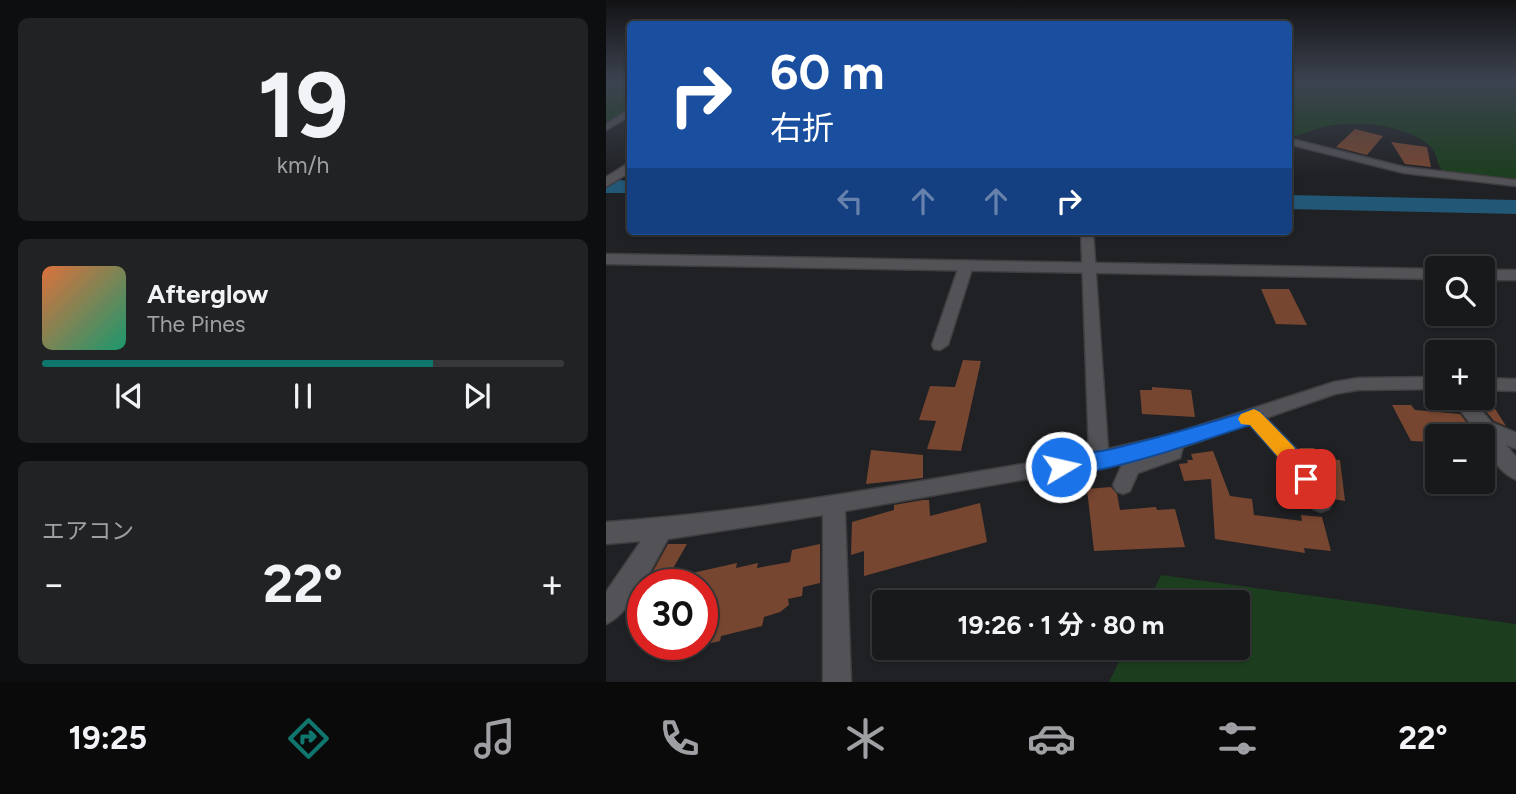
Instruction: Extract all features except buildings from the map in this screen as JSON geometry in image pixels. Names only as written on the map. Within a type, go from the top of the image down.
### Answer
[{"type":"main road","points":[[607,181],[627,168]]},
{"type":"main road","points":[[606,259],[1425,274]]},
{"type":"main road","points":[[1495,275],[1517,275]]},
{"type":"street","points":[[606,127],[627,115]]},
{"type":"street","points":[[1292,142],[1404,170],[1517,183]]},
{"type":"street","points":[[1087,235],[1100,460]]},
{"type":"street","points":[[940,345],[966,266]]},
{"type":"street","points":[[606,533],[661,529],[1100,460],[1173,442],[1254,417],[1334,387],[1425,383]]},
{"type":"street","points":[[1495,384],[1517,385]]},
{"type":"street","points":[[1470,410],[1482,424]]},
{"type":"street","points":[[1254,417],[1291,457],[1321,502]]},
{"type":"street","points":[[1495,432],[1517,442]]},
{"type":"street","points":[[1123,485],[1131,467],[1168,455],[1173,452],[1173,442]]},
{"type":"street","points":[[1495,444],[1517,471]]},
{"type":"street","points":[[834,503],[837,682]]},
{"type":"street","points":[[606,611],[625,588],[661,529]]},
{"type":"green space","points":[[606,114],[627,114],[627,115],[606,125]]},
{"type":"green space","points":[[1292,114],[1516,114],[1516,180],[1443,172],[1428,144],[1403,131],[1388,127],[1341,124],[1292,136]]},
{"type":"green space","points":[[1161,575],[1516,624],[1516,682],[1109,682],[1120,660],[1250,660],[1250,590],[1154,590]]},
{"type":"waterway","points":[[606,186],[627,187]]},
{"type":"waterway","points":[[1292,202],[1517,207]]},
{"type":"slow traffic","points":[[1247,419],[1254,417],[1287,453]]},
{"type":"route","points":[[1061,467],[1173,442],[1254,417],[1291,457],[1306,479]]}]
